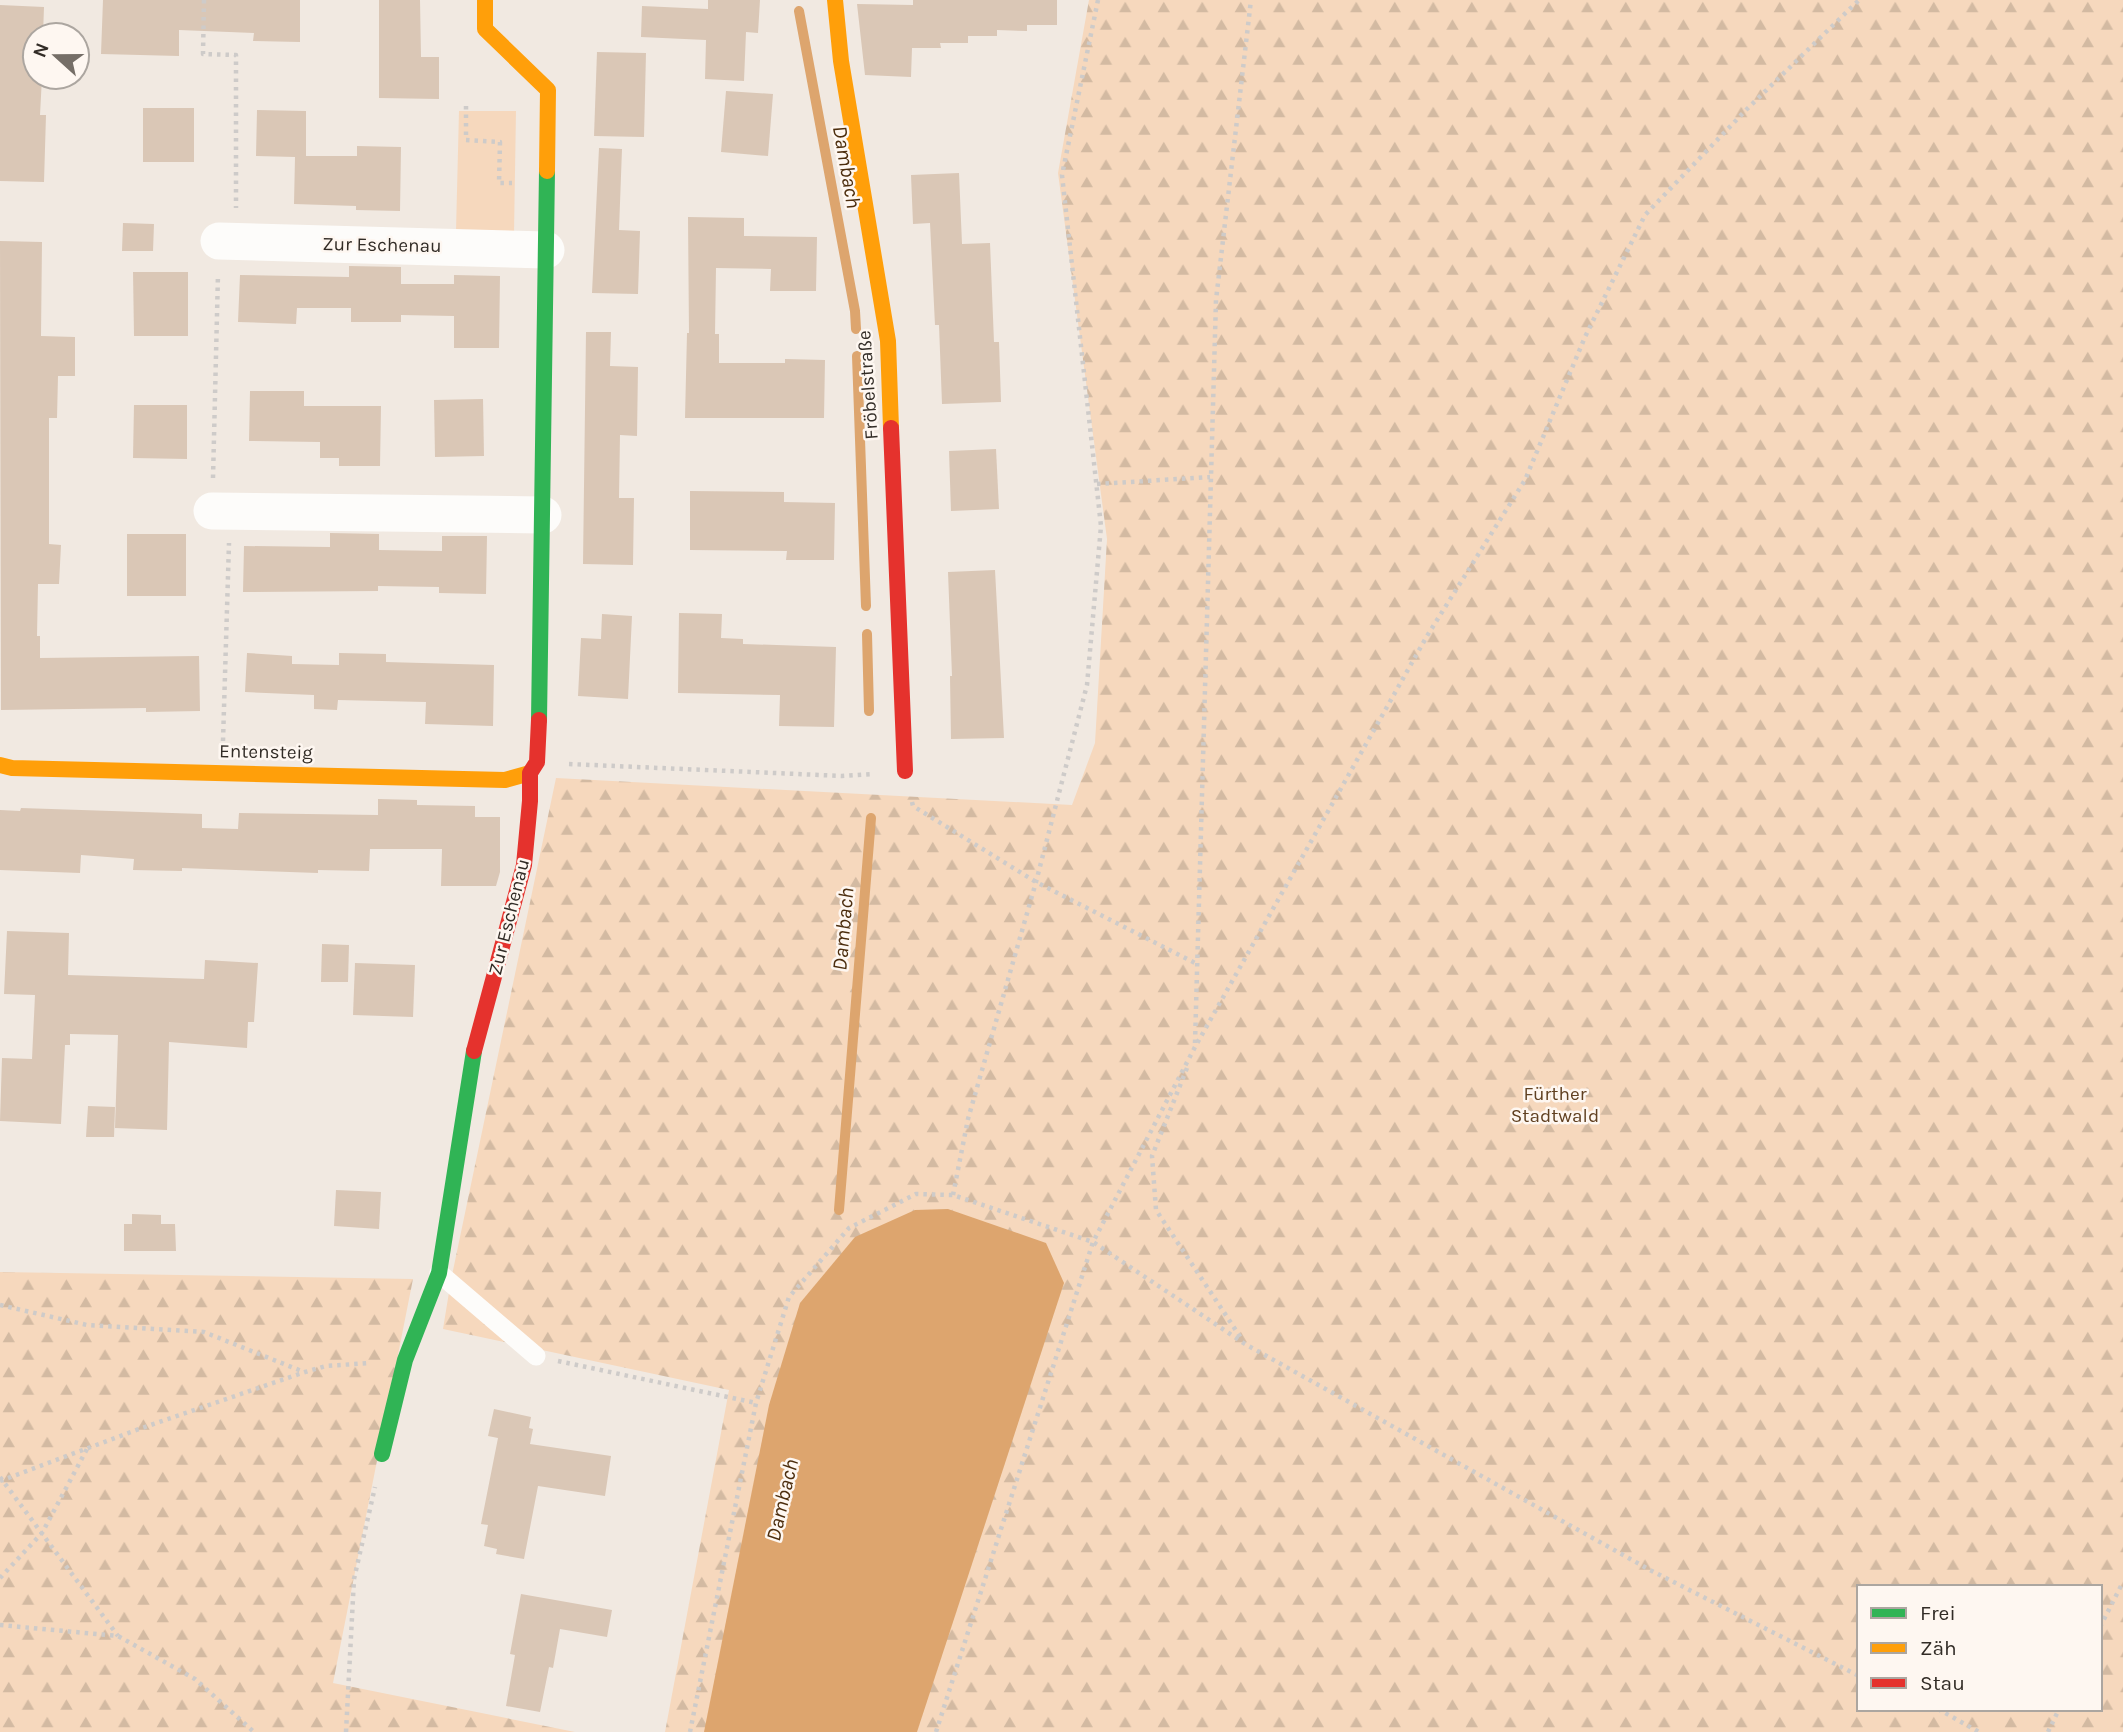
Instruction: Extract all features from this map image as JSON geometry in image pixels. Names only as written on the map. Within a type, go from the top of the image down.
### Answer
[{"type":"street","name":"Zur Eschenau","points":[[382,1454],[405,1360],[439,1273],[474,1053],[524,865],[533,768],[542,515],[548,90],[485,29],[485,0]]},
{"type":"street","name":"Fröbelstraße","points":[[835,0],[841,61],[888,341],[905,771]]},
{"type":"street","name":"Zur Eschenau","points":[[227,241],[546,250]]},
{"type":"street","points":[[221,511],[542,515]]},
{"type":"street","name":"Entensteig","points":[[0,765],[12,768],[505,779],[533,768]]},
{"type":"lane","points":[[439,1273],[536,1356]]},
{"type":"path","points":[[204,0],[203,54],[236,55],[227,241],[221,511],[222,772]]},
{"type":"path","points":[[953,1195],[968,1119],[1036,882],[1087,685],[1101,526],[1062,175],[1098,0]]},
{"type":"path","points":[[1245,1344],[1156,1210],[1152,1156],[1195,1047],[1216,300],[1251,0]]},
{"type":"path","points":[[936,1731],[1093,1242],[1195,1047],[1427,636],[1525,480],[1585,337],[1645,215],[1747,109],[1859,0]]},
{"type":"path","points":[[466,106],[466,140],[500,142],[499,183],[519,184]]},
{"type":"path","points":[[1097,484],[1210,477]]},
{"type":"path","points":[[533,768],[842,776],[905,771],[913,806],[1036,882],[1197,964]]},
{"type":"path","points":[[690,1732],[724,1552],[756,1404],[789,1297],[849,1228],[916,1195],[953,1195],[1093,1242],[1245,1344],[1650,1570],[1857,1675]]},
{"type":"path","points":[[0,1305],[87,1325],[204,1332],[305,1372]]},
{"type":"path","points":[[536,1356],[756,1404]]},
{"type":"path","points":[[118,1636],[1,1479],[305,1372],[326,1366],[405,1360]]},
{"type":"path","points":[[0,1578],[42,1533],[87,1448]]},
{"type":"path","points":[[346,1732],[354,1580],[382,1454]]},
{"type":"path","points":[[2102,1623],[2123,1582]]},
{"type":"path","points":[[0,1625],[118,1636],[195,1679],[254,1732]]},
{"type":"path","points":[[1942,1711],[1979,1732]]},
{"type":"path","points":[[2048,1732],[2058,1711]]},
{"type":"green space","name":"Fürther Stadtwald","points":[[1089,0],[2123,0],[2123,1732],[665,1732],[729,1390],[443,1329],[556,778],[1072,805],[1095,743],[1107,539],[1058,173]]},
{"type":"green space","points":[[459,111],[516,111],[514,233],[456,231]]},
{"type":"green space","points":[[0,1272],[413,1279],[333,1683],[575,1732],[0,1732]]},
{"type":"water","points":[[948,1209],[1046,1243],[1064,1283],[917,1732],[704,1732],[769,1405],[800,1303],[855,1237],[915,1210]]},
{"type":"building","points":[[103,0],[300,0],[300,42],[253,41],[254,33],[179,30],[179,56],[101,54]]},
{"type":"building","points":[[379,0],[420,0],[421,57],[439,57],[439,99],[379,98]]},
{"type":"building","points":[[708,0],[760,0],[758,33],[746,32],[744,81],[705,79],[706,40],[641,37],[642,6],[708,9]]},
{"type":"building","points":[[913,0],[1057,0],[1057,25],[1027,25],[1027,31],[997,30],[997,36],[968,36],[968,43],[940,43],[941,48],[912,48],[911,77],[865,75],[857,4],[913,5]]},
{"type":"building","points":[[0,5],[44,7],[44,21],[21,21],[21,91],[41,91],[40,115],[46,115],[44,182],[0,181]]},
{"type":"building","points":[[597,52],[646,53],[644,137],[594,136]]},
{"type":"building","points":[[726,91],[773,94],[768,156],[721,152]]},
{"type":"building","points":[[143,108],[194,108],[194,162],[143,162]]},
{"type":"building","points":[[257,110],[306,111],[306,156],[357,156],[357,146],[401,147],[400,211],[294,204],[295,157],[256,156]]},
{"type":"building","points":[[599,148],[622,149],[619,230],[640,231],[638,294],[592,293]]},
{"type":"building","points":[[959,173],[962,244],[990,243],[994,342],[999,342],[1001,402],[942,404],[939,325],[935,325],[930,223],[913,224],[911,175]]},
{"type":"building","points":[[688,217],[744,218],[744,236],[817,237],[816,291],[770,291],[771,269],[716,268],[715,334],[719,334],[719,363],[785,363],[785,359],[825,360],[824,418],[685,418],[689,333]]},
{"type":"building","points":[[123,223],[154,224],[153,251],[122,251]]},
{"type":"building","points":[[0,241],[42,242],[41,336],[75,337],[75,376],[58,376],[57,418],[49,418],[49,544],[61,545],[59,584],[38,584],[37,636],[40,636],[40,658],[199,656],[200,711],[146,712],[146,708],[1,710]]},
{"type":"building","points":[[349,266],[401,267],[401,284],[454,284],[454,275],[500,276],[499,348],[454,348],[454,316],[401,315],[401,322],[351,322],[351,308],[297,308],[296,324],[238,322],[240,275],[349,277]]},
{"type":"building","points":[[133,272],[188,272],[188,336],[134,336]]},
{"type":"building","points":[[586,332],[611,332],[610,366],[638,367],[637,436],[620,435],[619,498],[634,498],[633,565],[583,564]]},
{"type":"building","points":[[250,391],[304,391],[304,406],[381,406],[380,466],[339,466],[339,458],[320,458],[320,442],[249,441]]},
{"type":"building","points":[[483,399],[484,456],[435,457],[434,400]]},
{"type":"building","points":[[134,405],[187,405],[187,459],[133,458]]},
{"type":"building","points":[[996,449],[999,509],[951,511],[949,451]]},
{"type":"building","points":[[690,491],[784,492],[784,502],[835,503],[834,560],[786,560],[787,551],[690,550]]},
{"type":"building","points":[[330,533],[379,534],[379,550],[442,551],[442,536],[487,536],[486,594],[439,593],[439,587],[378,586],[378,591],[243,592],[244,546],[330,547]]},
{"type":"building","points":[[127,534],[186,534],[186,596],[127,596]]},
{"type":"building","points":[[995,570],[1004,738],[951,739],[952,676],[948,572]]},
{"type":"building","points":[[679,613],[722,614],[721,638],[743,639],[743,644],[836,647],[834,727],[779,726],[780,695],[678,693]]},
{"type":"building","points":[[602,614],[632,616],[628,699],[578,696],[581,638],[601,639]]},
{"type":"building","points":[[247,653],[292,656],[292,664],[339,665],[339,653],[386,654],[386,662],[494,665],[493,726],[425,724],[426,702],[338,700],[337,710],[314,709],[314,695],[245,692]]},
{"type":"building","points":[[378,799],[417,800],[417,805],[475,806],[475,817],[500,817],[500,872],[496,886],[441,886],[442,849],[370,849],[369,871],[318,870],[318,873],[182,868],[182,871],[133,870],[134,859],[81,855],[80,873],[0,870],[0,810],[20,811],[21,808],[202,814],[202,828],[238,829],[239,813],[378,815]]},
{"type":"building","points":[[7,931],[69,933],[68,975],[204,979],[205,960],[258,963],[254,1022],[248,1022],[247,1048],[169,1042],[167,1130],[115,1128],[118,1035],[70,1034],[70,1045],[65,1045],[61,1124],[0,1121],[2,1058],[32,1059],[35,995],[4,994]]},
{"type":"building","points":[[322,944],[349,945],[348,982],[321,982]]},
{"type":"building","points":[[355,963],[415,965],[413,1017],[353,1015]]},
{"type":"building","points":[[88,1106],[115,1107],[114,1137],[86,1137]]},
{"type":"building","points":[[336,1190],[381,1192],[379,1229],[334,1226]]},
{"type":"building","points":[[132,1214],[161,1215],[161,1224],[175,1224],[176,1251],[124,1251],[124,1224],[132,1224]]},
{"type":"building","points":[[494,1409],[531,1417],[529,1428],[533,1429],[530,1444],[611,1456],[605,1496],[538,1486],[524,1559],[496,1554],[497,1549],[484,1546],[488,1525],[481,1524],[498,1438],[488,1436]]},
{"type":"building","points":[[521,1594],[612,1610],[607,1637],[560,1629],[553,1668],[549,1667],[540,1712],[506,1706],[515,1655],[510,1654]]},
{"type":"waterway","name":"Dambach","points":[[799,11],[855,311],[856,329]]},
{"type":"waterway","name":"Dambach","points":[[857,356],[866,606]]},
{"type":"waterway","name":"Dambach","points":[[867,634],[869,711]]},
{"type":"waterway","name":"Dambach","points":[[839,1210],[871,818]]},
{"type":"traffic: fast","points":[[539,720],[547,171]]},
{"type":"traffic: fast","points":[[382,1454],[405,1360],[439,1273],[474,1051]]},
{"type":"traffic: slow","points":[[485,0],[485,29],[548,90],[547,171]]},
{"type":"traffic: slow","points":[[835,0],[841,61],[888,341],[891,428]]},
{"type":"traffic: slow","points":[[0,765],[12,768],[505,780],[530,773]]},
{"type":"traffic: jam","points":[[891,428],[905,771]]},
{"type":"traffic: jam","points":[[474,1051],[524,865],[530,773],[537,762],[539,720]]}]
